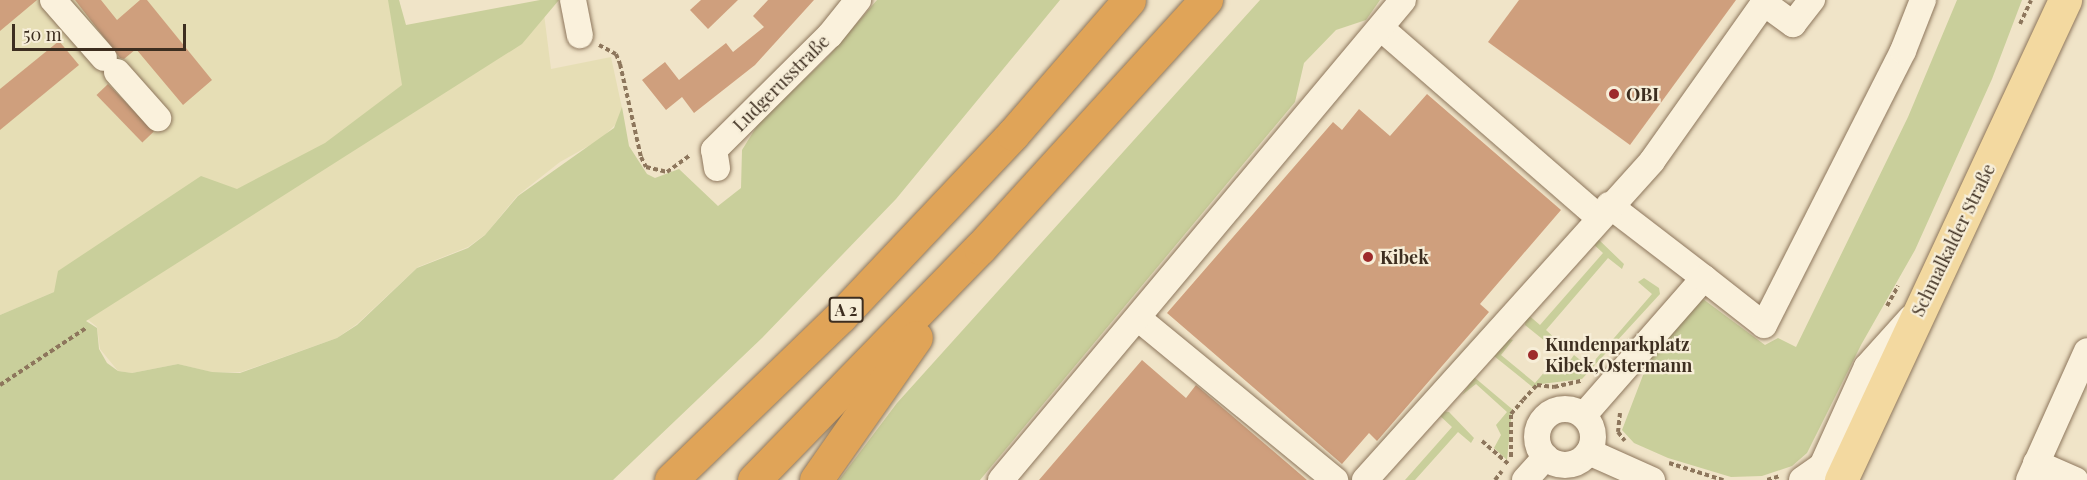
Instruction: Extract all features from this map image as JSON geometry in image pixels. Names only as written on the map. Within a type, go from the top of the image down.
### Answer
[{"type":"highway","name":"A 2","points":[[671,480],[840,317],[1013,134],[1129,0]]},
{"type":"highway","points":[[754,480],[980,248],[1206,0]]},
{"type":"highway","points":[[816,480],[980,248]]},
{"type":"main road","name":"Schmalkalder Straße","points":[[1841,480],[2065,0]]},
{"type":"street","points":[[53,0],[158,118]]},
{"type":"street","points":[[573,0],[580,35]]},
{"type":"street","name":"Ludgerusstraße","points":[[716,159],[830,35],[858,0]]},
{"type":"street","points":[[1001,480],[1382,29],[1403,0]]},
{"type":"street","points":[[1365,480],[1652,160],[1764,3],[1793,24],[1812,0]]},
{"type":"street","points":[[1382,29],[1604,211],[1704,278],[1764,325],[1903,51],[1923,0]]},
{"type":"street","points":[[1584,415],[1704,278]]},
{"type":"street","points":[[1794,477],[1822,466],[1867,368],[1893,335],[1920,309]]},
{"type":"street","points":[[1139,319],[1335,480]]},
{"type":"street","points":[[2075,480],[2032,471],[2087,351]]},
{"type":"street","points":[[1568,408],[1584,415],[1593,436],[1589,452],[1569,465],[1546,457],[1538,442],[1543,419],[1568,408]]},
{"type":"street","points":[[1589,452],[1657,470]]},
{"type":"street","points":[[1520,474],[1546,457]]},
{"type":"path","points":[[2017,31],[2031,0]]},
{"type":"path","points":[[580,35],[616,54],[640,157],[646,166],[657,172],[676,168],[705,141],[716,159]]},
{"type":"path","points":[[1885,310],[1901,280]]},
{"type":"path","points":[[0,385],[86,328]]},
{"type":"path","points":[[1520,474],[1511,414],[1537,385],[1554,387],[1586,380],[1621,406],[1618,432],[1629,444]]},
{"type":"path","points":[[1482,441],[1520,474]]},
{"type":"path","points":[[1657,470],[1723,480]]},
{"type":"path","points":[[1495,480],[1520,474]]},
{"type":"path","points":[[1787,480],[1794,477]]},
{"type":"shaded area","points":[[0,0],[399,0],[406,32],[543,6],[551,69],[611,57],[622,108],[620,120],[601,139],[560,162],[517,196],[486,234],[468,247],[418,267],[357,324],[337,338],[241,372],[211,372],[178,364],[132,373],[118,371],[100,349],[97,327],[54,292],[0,315]]},
{"type":"green space","points":[[388,0],[399,0],[406,25],[540,0],[559,0],[522,44],[86,321],[97,328],[99,349],[107,363],[118,371],[132,373],[178,364],[212,372],[240,373],[337,338],[357,325],[417,268],[468,248],[485,235],[518,196],[614,128],[622,107],[629,146],[647,174],[655,178],[679,169],[718,206],[741,188],[742,150],[760,121],[826,59],[877,0],[1060,0],[896,199],[762,338],[613,480],[0,480],[0,315],[54,292],[58,271],[201,176],[237,189],[325,143],[402,85]]},
{"type":"green space","points":[[1260,0],[1380,0],[1366,20],[1336,30],[1304,63],[1295,102],[980,480],[839,480],[897,403]]},
{"type":"green space","points":[[1957,0],[2022,0],[1992,79],[1915,250],[1861,345],[1807,453],[1792,466],[1762,476],[1731,477],[1668,458],[1634,443],[1622,430],[1650,357],[1703,299],[1765,345],[1778,338],[1796,347],[1908,117]]},
{"type":"green space","points":[[1596,237],[1624,264],[1622,269],[1608,258],[1546,330],[1559,342],[1551,346],[1525,325],[1526,313],[1540,325],[1603,253],[1590,241]]},
{"type":"green space","points":[[1644,278],[1659,288],[1660,294],[1582,379],[1541,384],[1535,389],[1494,356],[1506,338],[1513,340],[1501,355],[1535,383],[1547,369],[1560,374],[1574,355],[1589,367],[1652,294],[1638,282]]},
{"type":"green space","points":[[1474,377],[1512,409],[1507,460],[1494,448],[1501,435],[1496,425],[1507,412],[1476,384],[1462,395]]},
{"type":"green space","points":[[1442,411],[1449,412],[1474,438],[1471,443],[1458,432],[1415,480],[1405,480],[1452,427],[1438,414]]},
{"type":"building","points":[[0,0],[37,0],[0,31]]},
{"type":"building","points":[[75,0],[101,0],[117,20],[140,0],[147,0],[212,80],[183,105],[136,49],[124,59],[120,58]]},
{"type":"building","points":[[701,0],[738,0],[708,29],[690,10]]},
{"type":"building","points":[[768,0],[814,0],[755,65],[694,113],[682,97],[666,110],[642,80],[665,62],[679,80],[726,43],[733,52],[764,27],[753,16]]},
{"type":"building","name":"OBI","points":[[1519,0],[1736,0],[1630,145],[1488,42]]},
{"type":"building","points":[[59,41],[79,65],[0,130],[0,89]]},
{"type":"building","points":[[108,84],[154,131],[142,143],[96,95]]},
{"type":"building","name":"Kibek","points":[[1427,94],[1561,210],[1480,304],[1489,312],[1377,441],[1369,433],[1342,464],[1167,313],[1333,122],[1342,130],[1359,109],[1390,136]]},
{"type":"building","points":[[1142,360],[1186,398],[1196,385],[1307,480],[1039,480]]},
{"type":"place","name":"OBI","points":[[1614,94]]},
{"type":"place","name":"Kibek","points":[[1368,257]]},
{"type":"place","name":"Kundenparkplatz Kibek,Ostermann","points":[[1533,355]]}]
